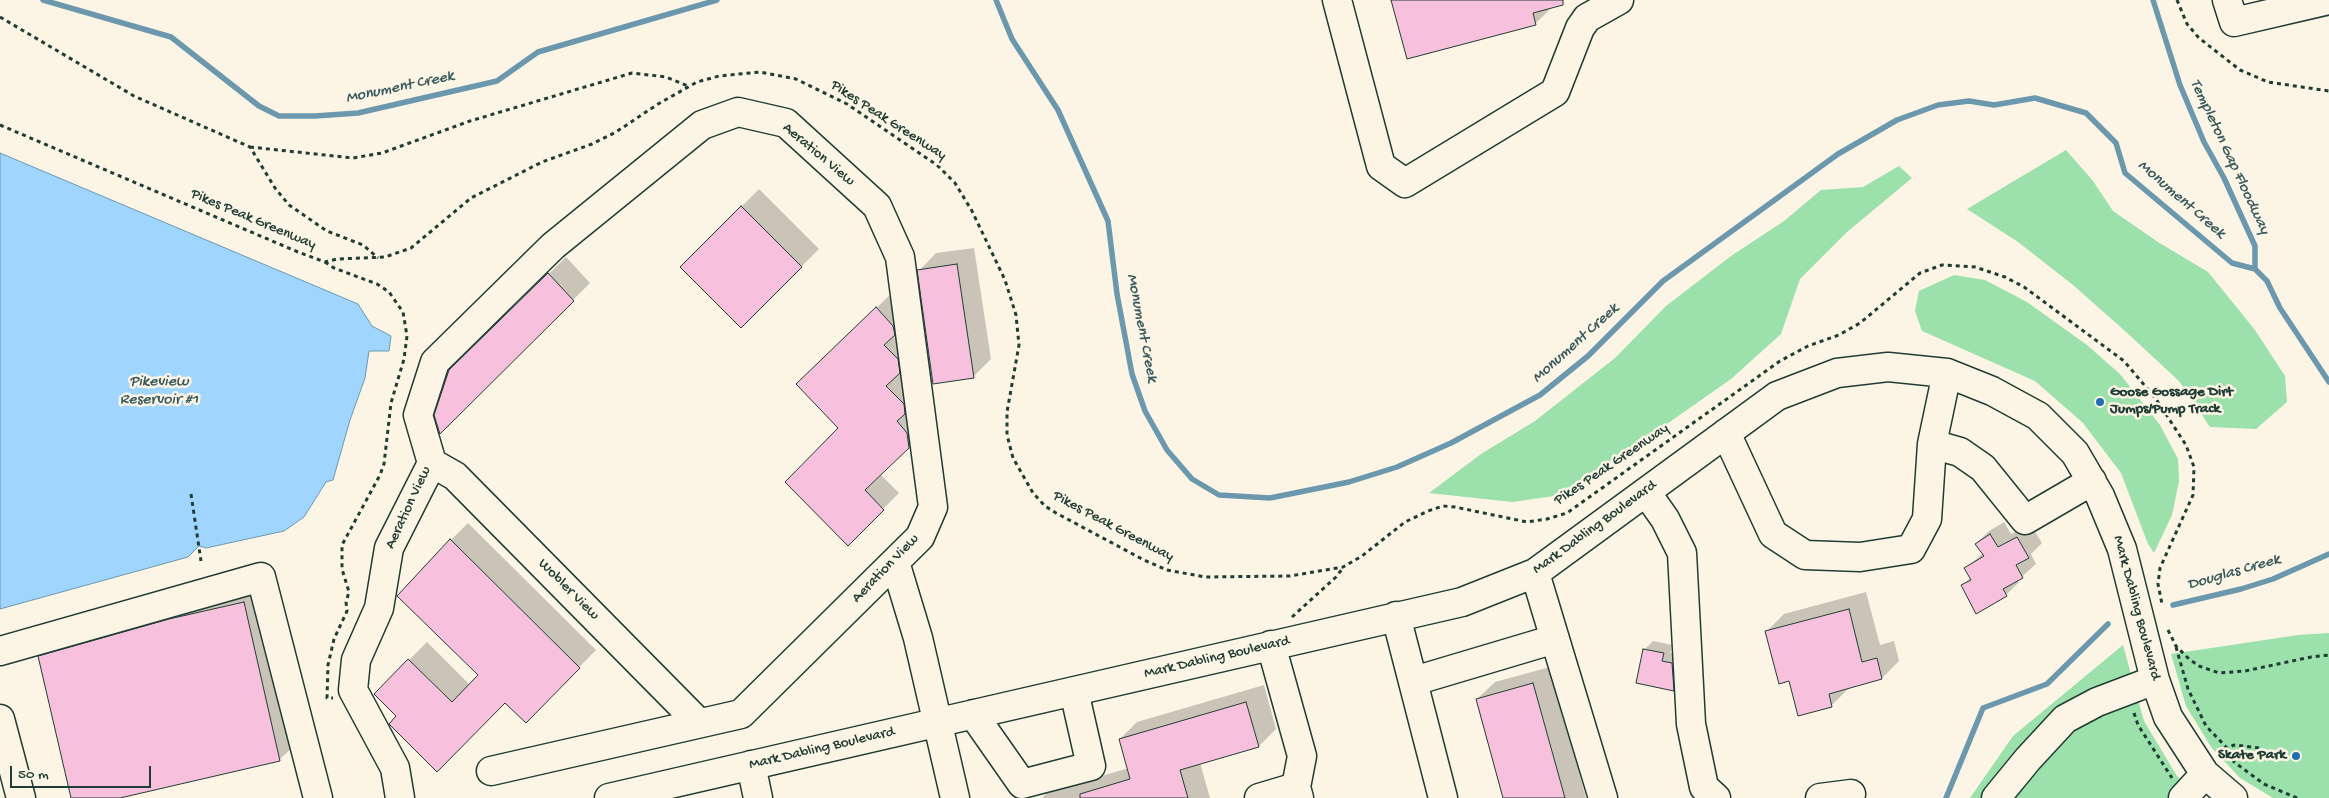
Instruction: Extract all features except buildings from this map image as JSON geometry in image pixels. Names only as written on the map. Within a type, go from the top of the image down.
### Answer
[{"type":"street","points":[[1337,0],[1382,166],[1405,183],[1555,92],[1580,28],[1582,9],[1619,0]]},
{"type":"street","points":[[2231,11],[2329,0]]},
{"type":"street","name":"Aeration View","points":[[400,798],[395,768],[353,690],[356,660],[379,608],[389,548],[432,463],[418,415],[435,362],[561,240],[702,124],[738,112],[786,124],[877,206],[900,257],[933,508],[920,537],[741,714],[490,771]]},
{"type":"street","name":"Mark Dabling Boulevard","points":[[610,798],[646,794],[751,766],[1462,602],[1534,573],[1777,396],[1836,373],[1888,366],[1946,373],[1992,391],[2038,416],[2075,453],[2100,496],[2122,549],[2155,680],[2168,717],[2209,764],[2232,798]]},
{"type":"street","points":[[1726,433],[1773,534],[1805,555],[1860,556],[1911,549],[1927,519],[1932,444],[1946,373]]},
{"type":"street","points":[[1932,444],[1960,452],[1983,468],[2025,520],[2092,481]]},
{"type":"street","name":"Wobler View","points":[[432,463],[455,476],[699,724]]},
{"type":"street","points":[[1646,492],[1665,519],[1682,553],[1690,724],[1704,787],[1716,798]]},
{"type":"street","points":[[894,562],[918,638],[937,723],[950,797]]},
{"type":"street","points":[[1534,573],[1604,798]]},
{"type":"street","points":[[0,651],[261,577],[318,798]]},
{"type":"street","points":[[1396,616],[1443,798]]},
{"type":"street","points":[[1414,681],[1555,639]]},
{"type":"street","points":[[1259,798],[1298,792],[1302,756],[1271,645]]},
{"type":"street","points":[[1996,798],[2028,759],[2065,719],[2097,702],[2155,680]]},
{"type":"street","points":[[974,714],[1022,784],[1091,766],[1074,691]]},
{"type":"street","points":[[0,719],[21,798]]},
{"type":"street","points":[[2184,796],[2209,764]]},
{"type":"street","points":[[751,766],[758,798]]},
{"type":"street","points":[[1820,798],[1851,794]]},
{"type":"path","points":[[2177,0],[2187,24],[2199,38],[2240,70],[2268,82],[2329,91]]},
{"type":"path","points":[[0,17],[134,96],[250,147],[353,158],[382,153],[470,121],[632,73],[666,77],[688,86]]},
{"type":"path","name":"Pikes Peak Greenway","points":[[0,124],[325,262],[336,259],[378,258],[411,248],[424,240],[465,203],[497,184],[616,132],[688,86],[706,79],[760,72],[796,78],[847,104],[922,154],[947,174],[972,211],[1013,300],[1019,345],[1008,412],[1007,435],[1019,470],[1045,506],[1144,560],[1178,573],[1205,577],[1311,574],[1343,567],[1362,556],[1405,522],[1443,506],[1527,522],[1548,519],[1566,513],[1780,361],[1808,346],[1840,335],[1860,323],[1920,272],[1942,265],[1960,264],[1994,272],[2012,280],[2101,342],[2140,377],[2182,437],[2194,467],[2194,487],[2188,508],[2160,568],[2158,584],[2163,611]]},
{"type":"path","points":[[250,147],[275,188],[290,205],[327,231],[363,245],[378,258]]},
{"type":"path","points":[[325,262],[334,268],[377,284],[389,292],[403,312],[407,336],[404,359],[391,403],[382,469],[342,545],[342,569],[349,592],[346,602],[348,611],[334,639],[327,678],[327,698],[338,698]]},
{"type":"path","points":[[192,494],[201,561]]},
{"type":"path","points":[[1271,645],[1298,610],[1336,577],[1343,567]]},
{"type":"path","points":[[2168,629],[2176,646],[2188,689],[2206,726],[2227,748],[2234,762],[2264,784],[2297,798]]},
{"type":"path","points":[[2176,646],[2199,666],[2219,673],[2245,671],[2311,656],[2329,655]]},
{"type":"path","points":[[2126,690],[2138,726],[2184,796]]},
{"type":"path","points":[[2209,764],[2234,744],[2260,748]]},
{"type":"green space","points":[[2066,150],[2093,181],[2113,211],[2158,242],[2208,272],[2255,330],[2285,376],[2287,402],[2256,429],[2210,427],[2179,381],[2125,331],[2073,285],[2018,242],[1967,209]]},
{"type":"green space","points":[[1899,166],[1912,178],[1847,232],[1800,279],[1781,334],[1731,379],[1590,478],[1554,496],[1512,502],[1429,493],[1481,454],[1535,421],[1615,358],[1666,306],[1731,256],[1784,221],[1821,190],[1863,187]]},
{"type":"green space","name":"Goose Gossage Dirt Jumps/Pump Track","points":[[1954,275],[1985,280],[2027,302],[2087,345],[2120,374],[2160,425],[2178,459],[2179,481],[2172,515],[2154,553],[2148,544],[2121,473],[2083,423],[2035,381],[1922,331],[1915,311],[1919,291]]},
{"type":"green space","points":[[2329,633],[2329,798],[2273,798],[2240,778],[2211,747],[2186,706],[2171,654],[2298,635]]},
{"type":"green space","points":[[2123,645],[2144,721],[2177,776],[2202,798],[1970,798],[2013,736]]},
{"type":"water","name":"Pikeview Reservoir #1","points":[[0,153],[358,304],[372,326],[391,336],[389,351],[369,351],[365,378],[350,420],[333,480],[326,482],[304,517],[284,531],[206,548],[199,546],[188,557],[0,609]]},
{"type":"waterway","name":"Monument Creek","points":[[43,0],[171,37],[259,106],[279,116],[358,113],[497,81],[538,52],[717,0]]},
{"type":"waterway","name":"Monument Creek","points":[[996,0],[1012,39],[1058,110],[1108,221],[1117,294],[1132,374],[1145,411],[1167,450],[1192,479],[1219,495],[1270,498],[1349,482],[1397,467],[1451,443],[1540,395],[1588,356],[1663,281],[1838,154],[1897,120],[1938,105],[1969,101],[1994,105],[2035,98],[2086,113],[2116,143],[2125,173],[2232,263],[2255,269],[2267,281],[2280,308],[2329,382]]},
{"type":"waterway","name":"Templeton Gap Floodway","points":[[2153,0],[2180,85],[2204,142],[2224,178],[2255,246],[2255,269]]},
{"type":"waterway","name":"Douglas Creek","points":[[2173,605],[2241,589],[2273,579],[2329,554]]},
{"type":"waterway","points":[[1946,798],[1983,708],[2047,684],[2108,624]]},
{"type":"place","name":"Goose Gossage Dirt Jumps/Pump Track","points":[[2100,402]]},
{"type":"place","name":"Skate Park","points":[[2296,756]]}]
